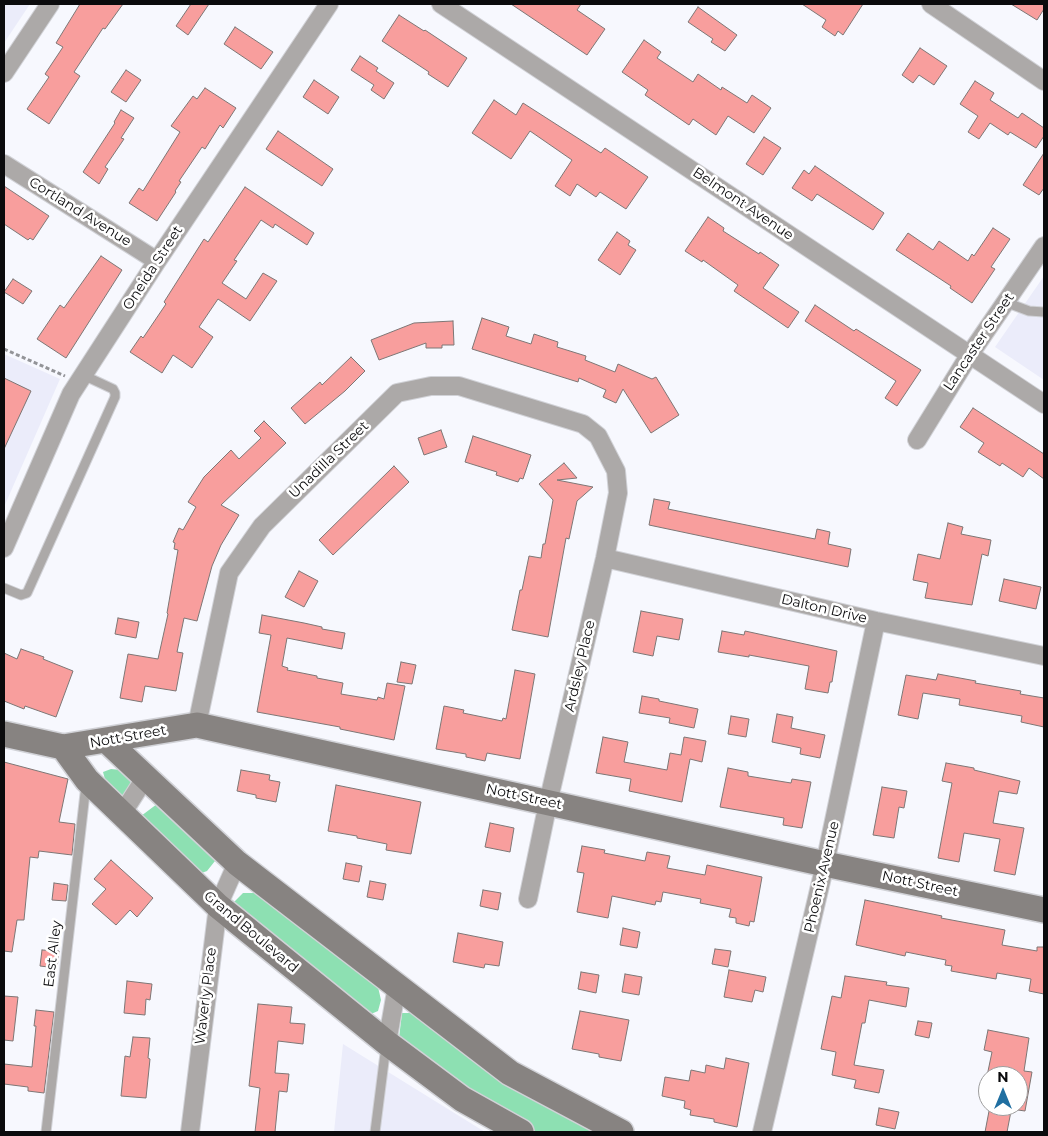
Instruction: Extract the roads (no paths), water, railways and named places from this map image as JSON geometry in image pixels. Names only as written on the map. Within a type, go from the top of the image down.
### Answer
[{"type":"street","points":[[4,73],[50,4]]},
{"type":"street","name":"Oneida Street","points":[[4,548],[71,394],[157,261],[329,4]]},
{"type":"street","name":"Belmont Avenue","points":[[441,4],[1044,404]]},
{"type":"street","points":[[931,4],[1044,80]]},
{"type":"street","name":"Cortland Avenue","points":[[4,164],[157,261]]},
{"type":"street","name":"Lancaster Street","points":[[917,440],[970,354],[1044,246]]},
{"type":"street","name":"Unadilla Street","points":[[198,725],[229,573],[262,526],[397,393],[431,386],[459,386],[583,424],[598,436]]},
{"type":"street","name":"Ardsley Place","points":[[528,899],[618,493],[616,471],[598,436]]},
{"type":"street","name":"Dalton Drive","points":[[605,558],[876,621],[1044,656]]},
{"type":"street","name":"Phoenix Avenue","points":[[762,1132],[825,864],[876,621]]},
{"type":"street","name":"Nott Street","points":[[4,734],[63,748],[198,725],[825,864],[1044,910]]},
{"type":"street","points":[[107,741],[237,863],[510,1073],[621,1132]]},
{"type":"street","name":"Grand Boulevard","points":[[63,748],[87,780],[218,906],[386,1043],[462,1099],[521,1132]]},
{"type":"street","points":[[122,814],[145,778]]},
{"type":"street","name":"Waverly Place","points":[[190,1132],[218,906],[237,863]]},
{"type":"street","points":[[386,1043],[397,986]]},
{"type":"lane","points":[[1005,302],[1030,311],[1044,312]]},
{"type":"lane","points":[[4,588],[20,595],[27,592],[115,396],[113,389],[81,379]]},
{"type":"lane","name":"East Alley","points":[[46,1132],[87,780]]},
{"type":"lane","points":[[375,1132],[386,1043]]}]
